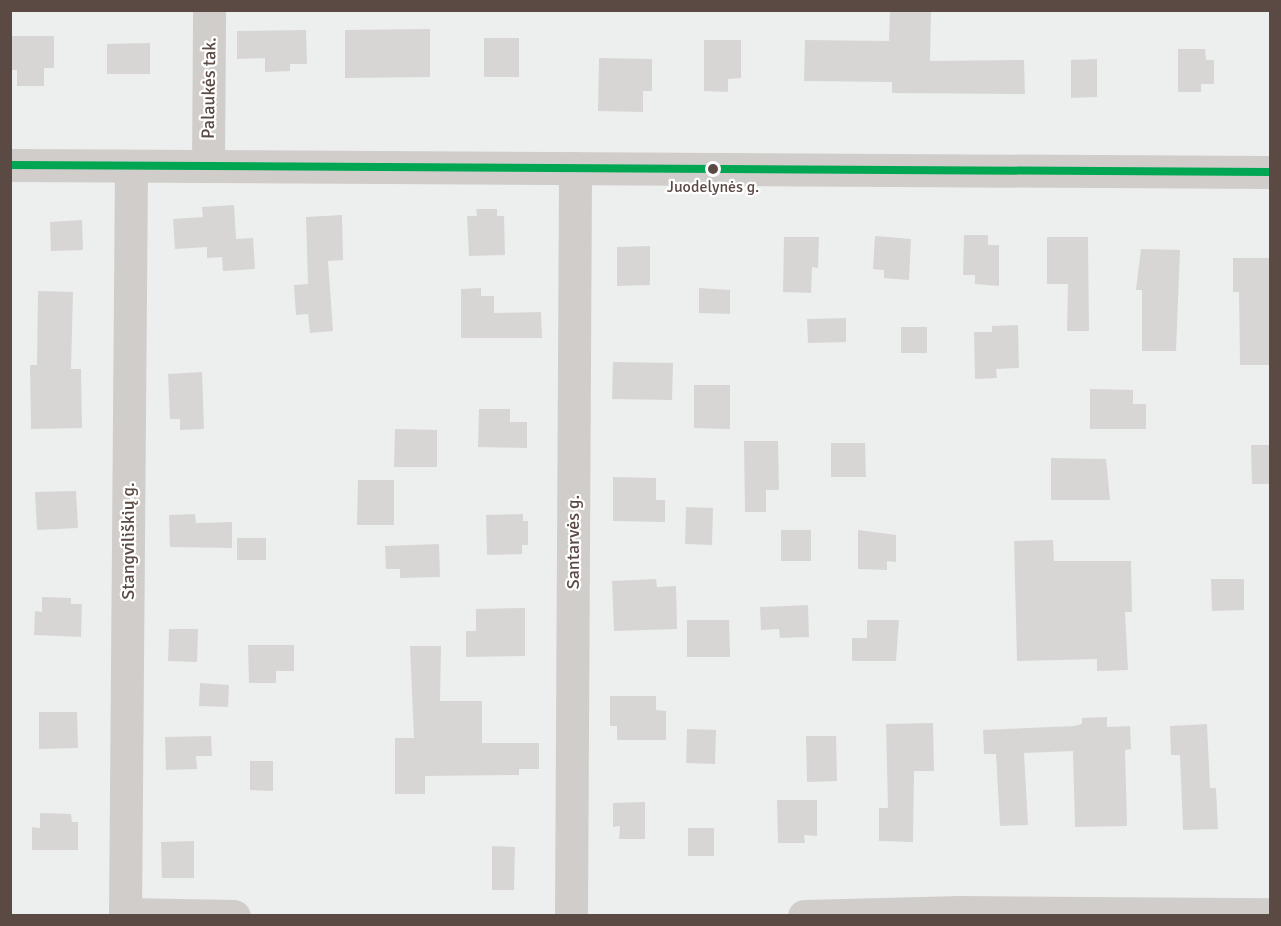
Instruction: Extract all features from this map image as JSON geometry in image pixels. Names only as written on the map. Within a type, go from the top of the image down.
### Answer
[{"type":"street","name":"Palaukės tak.","points":[[208,166],[210,10]]},
{"type":"street","points":[[10,165],[1270,172]]},
{"type":"street","name":"Stangviliškių g.","points":[[125,915],[131,166]]},
{"type":"street","name":"Santarvės g.","points":[[571,915],[575,168]]},
{"type":"street","points":[[804,915],[960,912],[1270,914]]},
{"type":"street","points":[[125,915],[234,915]]},
{"type":"building","points":[[890,10],[931,10],[930,61],[1024,60],[1025,94],[892,93],[892,82],[804,81],[805,40],[889,41]]},
{"type":"building","points":[[430,29],[430,77],[345,78],[345,30]]},
{"type":"building","points":[[306,30],[307,64],[290,64],[290,71],[265,72],[265,58],[237,59],[237,31]]},
{"type":"building","points":[[10,36],[54,36],[54,68],[44,68],[44,86],[17,86],[17,70],[10,70]]},
{"type":"building","points":[[484,38],[519,38],[519,77],[484,77]]},
{"type":"building","points":[[704,40],[741,40],[741,78],[728,79],[728,92],[704,91]]},
{"type":"building","points":[[150,43],[150,74],[107,74],[107,44]]},
{"type":"building","points":[[1178,49],[1205,49],[1206,60],[1214,60],[1214,84],[1201,84],[1201,92],[1178,92]]},
{"type":"building","points":[[599,58],[652,59],[652,91],[643,91],[643,112],[598,111]]},
{"type":"building","points":[[1097,59],[1097,97],[1071,98],[1071,60]]},
{"type":"building","points":[[234,205],[236,239],[253,238],[255,269],[223,271],[222,257],[207,258],[207,247],[175,249],[173,219],[203,217],[202,207]]},
{"type":"building","points":[[476,209],[497,209],[497,216],[504,216],[505,255],[469,256],[467,216],[477,216]]},
{"type":"building","points":[[342,215],[343,260],[328,261],[333,331],[310,333],[308,314],[296,315],[294,285],[308,284],[306,217]]},
{"type":"building","points":[[82,220],[83,250],[51,251],[50,222]]},
{"type":"building","points":[[964,235],[988,235],[988,245],[999,245],[999,286],[975,284],[975,275],[963,275]]},
{"type":"building","points":[[875,236],[911,239],[909,280],[884,278],[884,270],[873,269]]},
{"type":"building","points":[[784,237],[819,237],[818,268],[812,267],[811,293],[783,292]]},
{"type":"building","points":[[1047,237],[1088,237],[1089,331],[1067,331],[1068,284],[1047,284]]},
{"type":"building","points":[[650,246],[650,285],[617,286],[617,247]]},
{"type":"building","points":[[1141,249],[1180,250],[1176,351],[1142,351],[1142,290],[1136,290]]},
{"type":"building","points":[[1233,258],[1270,258],[1270,365],[1240,365],[1239,292],[1233,292]]},
{"type":"building","points":[[481,288],[481,296],[494,296],[494,313],[541,312],[542,338],[461,338],[461,289]]},
{"type":"building","points":[[699,288],[730,290],[730,314],[699,313]]},
{"type":"building","points":[[38,291],[73,292],[71,369],[81,369],[82,428],[31,429],[30,365],[37,365]]},
{"type":"building","points":[[846,318],[846,342],[808,343],[807,319]]},
{"type":"building","points":[[1018,325],[1019,368],[996,369],[997,378],[975,379],[974,332],[992,332],[992,326]]},
{"type":"building","points":[[901,327],[927,327],[927,353],[901,353]]},
{"type":"building","points":[[613,362],[673,363],[672,400],[612,399]]},
{"type":"building","points":[[202,372],[204,429],[180,430],[180,419],[170,419],[168,374]]},
{"type":"building","points":[[694,385],[730,385],[730,429],[694,428]]},
{"type":"building","points":[[1090,389],[1133,390],[1133,404],[1146,404],[1146,429],[1090,429]]},
{"type":"building","points":[[479,409],[510,409],[510,422],[527,422],[527,448],[478,447]]},
{"type":"building","points":[[395,429],[437,430],[437,467],[394,467]]},
{"type":"building","points":[[744,441],[778,441],[779,490],[766,490],[766,512],[745,512]]},
{"type":"building","points":[[831,443],[865,443],[866,477],[831,477]]},
{"type":"building","points":[[1251,445],[1270,445],[1270,484],[1252,484]]},
{"type":"building","points":[[1051,458],[1106,459],[1110,500],[1051,500]]},
{"type":"building","points":[[613,477],[656,478],[656,500],[665,500],[665,522],[613,521]]},
{"type":"building","points":[[358,480],[394,480],[394,525],[357,525]]},
{"type":"building","points":[[76,491],[78,528],[37,530],[35,492]]},
{"type":"building","points":[[686,507],[713,508],[712,545],[685,544]]},
{"type":"building","points":[[195,514],[196,523],[232,522],[232,548],[170,547],[169,515]]},
{"type":"building","points":[[523,514],[523,521],[528,521],[528,545],[522,545],[522,554],[487,555],[486,515]]},
{"type":"building","points":[[781,530],[811,530],[811,561],[781,561]]},
{"type":"building","points":[[858,530],[896,535],[896,562],[887,561],[887,570],[858,569]]},
{"type":"building","points":[[237,538],[266,538],[266,560],[237,560]]},
{"type":"building","points":[[1053,540],[1054,561],[1131,561],[1132,612],[1125,612],[1128,670],[1097,671],[1097,659],[1017,661],[1014,541]]},
{"type":"building","points":[[439,544],[440,577],[400,578],[400,569],[386,569],[385,546]]},
{"type":"building","points":[[656,579],[657,587],[676,586],[677,629],[614,631],[612,581]]},
{"type":"building","points":[[1211,579],[1244,579],[1244,610],[1212,611]]},
{"type":"building","points":[[42,597],[71,598],[71,604],[82,604],[81,637],[34,635],[35,611],[42,612]]},
{"type":"building","points":[[808,605],[809,637],[780,638],[779,629],[761,630],[760,607]]},
{"type":"building","points":[[525,608],[525,656],[466,657],[466,631],[476,631],[476,609]]},
{"type":"building","points":[[687,620],[729,620],[730,657],[687,657]]},
{"type":"building","points":[[867,620],[899,620],[896,661],[852,661],[852,638],[867,638]]},
{"type":"building","points":[[169,629],[198,629],[197,662],[168,661]]},
{"type":"building","points":[[248,645],[294,645],[294,671],[276,671],[276,683],[249,683]]},
{"type":"building","points":[[410,646],[441,646],[440,701],[482,701],[482,743],[539,743],[539,769],[519,769],[519,775],[425,776],[425,794],[395,794],[395,738],[414,738]]},
{"type":"building","points":[[200,683],[229,685],[228,707],[199,706]]},
{"type":"building","points":[[610,696],[656,696],[656,710],[666,711],[666,740],[617,740],[617,726],[610,726]]},
{"type":"building","points":[[39,712],[77,712],[78,748],[39,749]]},
{"type":"building","points":[[1107,717],[1107,727],[1130,726],[1131,749],[1125,750],[1127,826],[1075,827],[1073,751],[1024,753],[1028,825],[1000,826],[996,754],[984,754],[983,730],[1074,726],[1082,724],[1082,718]]},
{"type":"building","points":[[933,723],[934,771],[914,771],[913,842],[879,841],[879,808],[888,808],[886,724]]},
{"type":"building","points":[[1207,724],[1210,788],[1216,788],[1218,829],[1183,830],[1180,755],[1171,755],[1170,726]]},
{"type":"building","points":[[687,729],[716,730],[715,764],[686,763]]},
{"type":"building","points":[[211,736],[212,756],[196,756],[197,769],[166,770],[165,737]]},
{"type":"building","points":[[806,736],[836,736],[837,781],[807,782]]},
{"type":"building","points":[[250,761],[273,761],[273,791],[250,790]]},
{"type":"building","points":[[777,800],[817,800],[817,836],[804,835],[805,843],[778,843]]},
{"type":"building","points":[[645,802],[645,839],[619,839],[620,826],[613,827],[613,803]]},
{"type":"building","points":[[40,813],[71,814],[72,822],[78,822],[78,850],[32,850],[32,827],[40,828]]},
{"type":"building","points":[[688,828],[714,828],[714,856],[688,856]]},
{"type":"building","points":[[194,841],[194,878],[162,878],[161,842]]},
{"type":"building","points":[[492,846],[515,847],[514,890],[492,890]]},
{"type":"transit line","points":[[10,165],[1270,172]]},
{"type":"place","name":"Juodelynės g.","points":[[713,169]]}]
